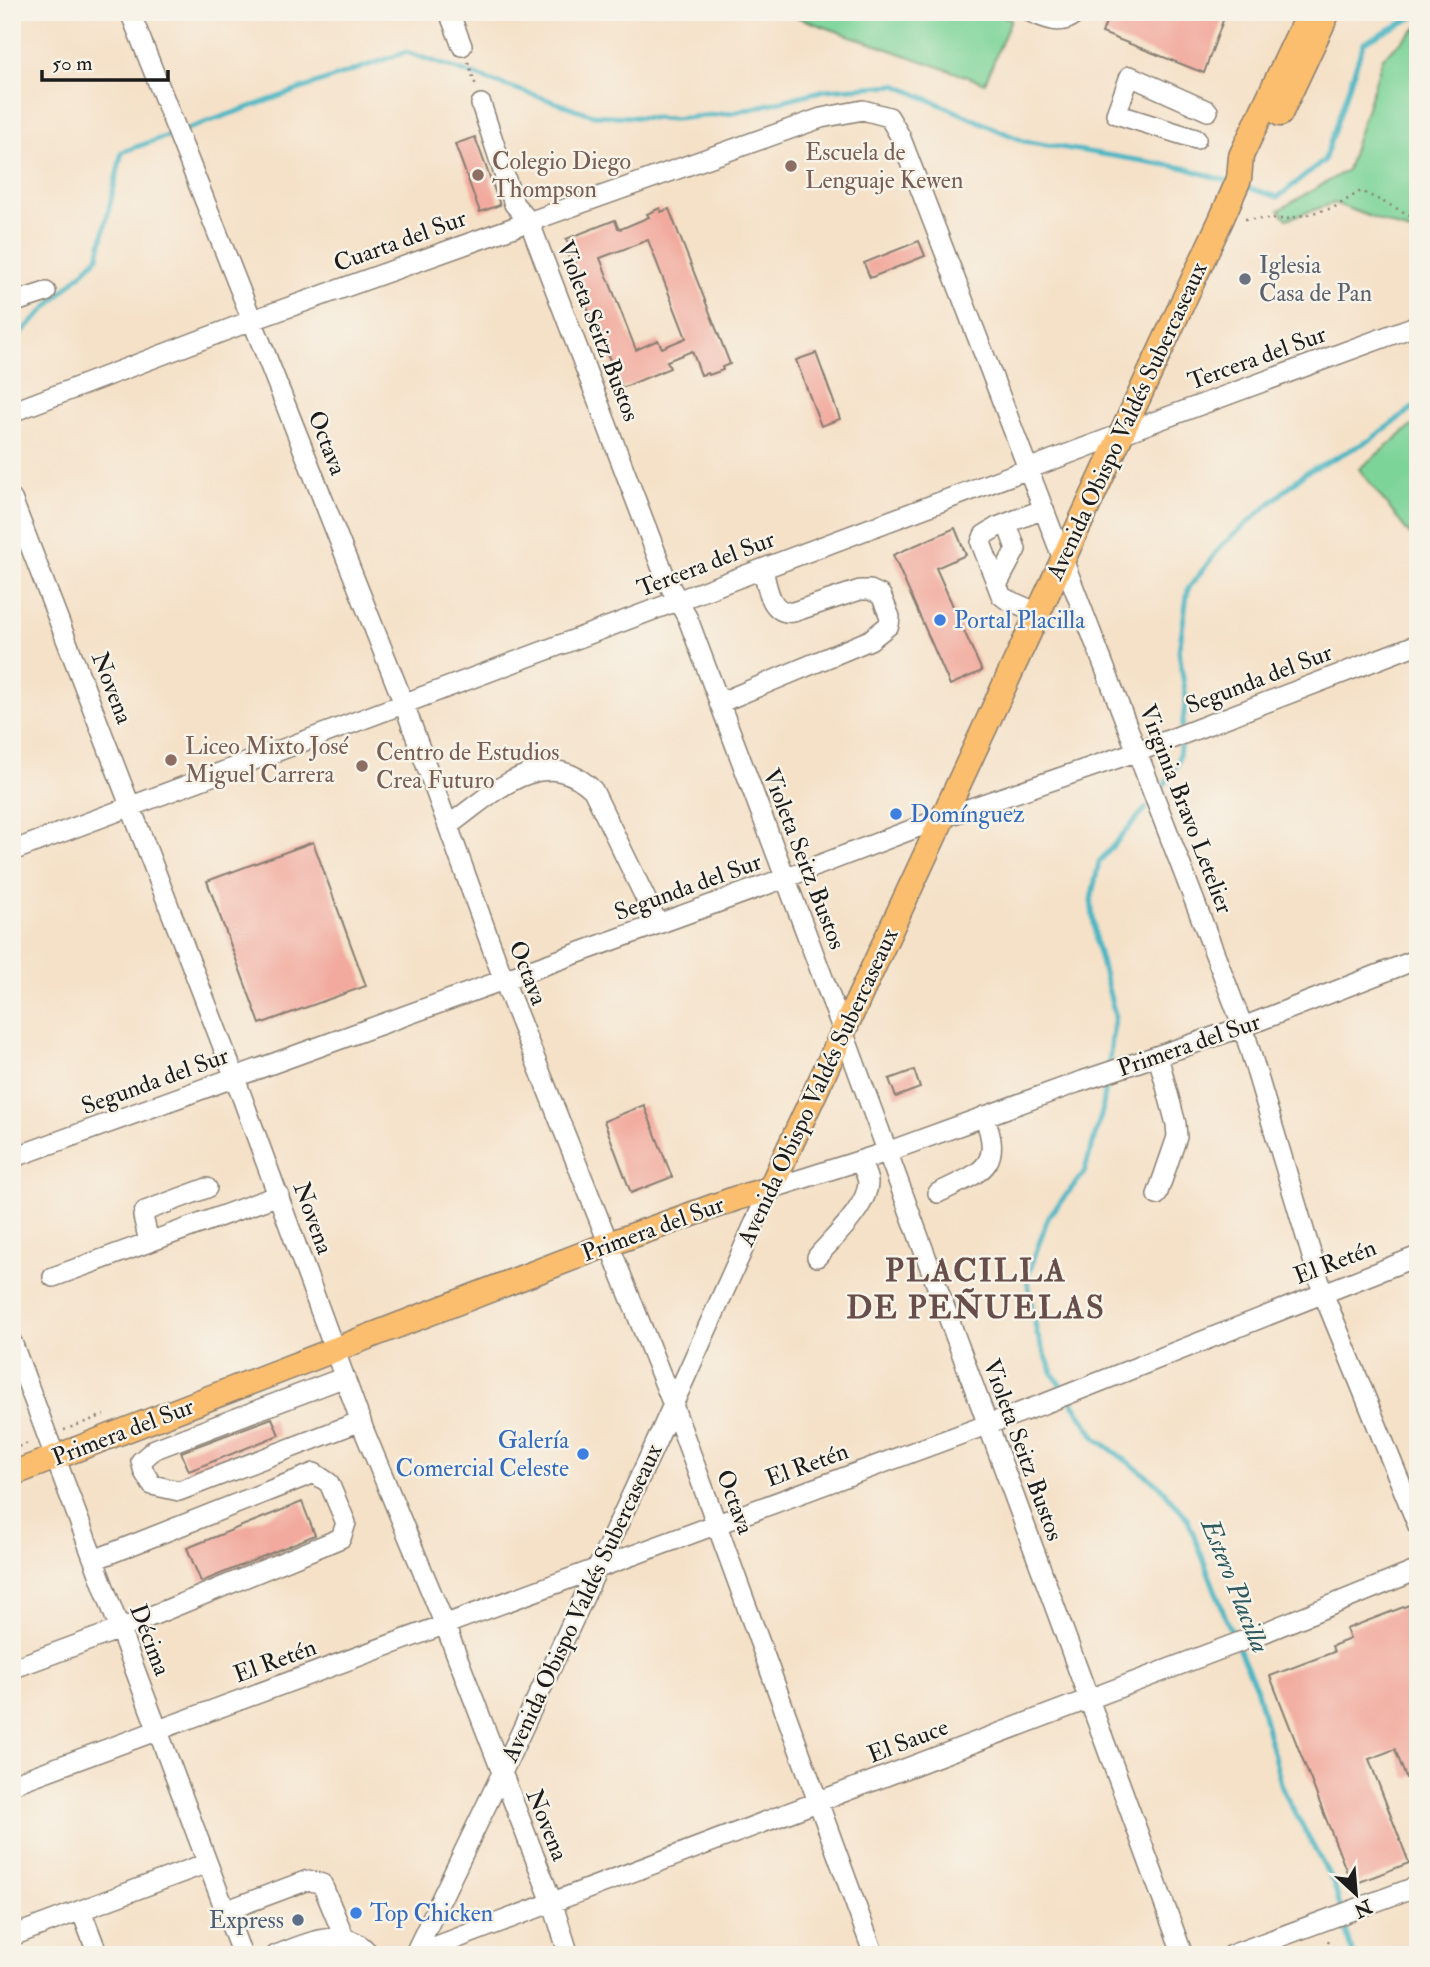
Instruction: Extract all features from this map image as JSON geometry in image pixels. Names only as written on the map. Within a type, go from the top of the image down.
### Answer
[{"type":"main road","points":[[1239,179],[1241,156],[1309,12]]},
{"type":"main road","points":[[1239,179],[1257,162],[1328,12]]},
{"type":"main road","name":"Avenida Obispo Valdés Subercaseaux","points":[[769,1189],[1239,179]]},
{"type":"main road","name":"Primera del Sur","points":[[12,1474],[609,1244],[769,1189]]},
{"type":"street","name":"Octava","points":[[130,12],[404,704],[504,981],[673,1405],[874,1955]]},
{"type":"street","points":[[449,12],[462,46]]},
{"type":"street","points":[[1030,12],[1058,22],[1072,18],[1079,12]]},
{"type":"street","points":[[1196,139],[1116,114],[1130,76],[1208,111]]},
{"type":"street","name":"Violeta Seitz Bustos","points":[[481,104],[514,204],[529,221],[666,579],[688,620],[843,1031],[1184,1955]]},
{"type":"street","name":"Cuarta del Sur","points":[[12,411],[253,320],[821,118],[863,110],[889,117]]},
{"type":"street","name":"Virginia Bravo Letelier","points":[[889,117],[900,136],[1063,559],[1144,749],[1243,1027],[1323,1293],[1418,1526]]},
{"type":"street","points":[[12,303],[46,292]]},
{"type":"street","name":"Tercera del Sur","points":[[12,851],[1121,434],[1418,326]]},
{"type":"street","name":"Novena","points":[[12,499],[235,1078],[361,1420],[552,1902],[569,1955]]},
{"type":"street","points":[[1038,613],[1006,600],[1001,595],[982,544],[984,535],[1044,509]]},
{"type":"street","points":[[998,583],[1016,549],[1007,524]]},
{"type":"street","points":[[719,703],[870,640],[889,625],[890,617],[881,595],[870,590],[860,590],[793,612],[778,610],[772,601],[762,569]]},
{"type":"street","name":"Segunda del Sur","points":[[12,1158],[504,981],[942,818],[1196,730],[1418,644]]},
{"type":"street","points":[[448,827],[511,780],[552,769],[571,773],[581,778],[593,790],[658,924]]},
{"type":"street","name":"Primera del Sur","points":[[769,1189],[887,1152],[1076,1083],[1243,1027],[1418,959]]},
{"type":"street","points":[[1157,1195],[1177,1137],[1158,1056]]},
{"type":"street","points":[[938,1193],[984,1169],[989,1161],[992,1153],[989,1128],[984,1116]]},
{"type":"street","points":[[817,1257],[858,1210],[867,1193],[868,1179],[860,1161]]},
{"type":"street","points":[[149,1242],[145,1212],[208,1188]]},
{"type":"street","name":"Avenida Obispo Valdés Subercaseaux","points":[[414,1955],[597,1569],[769,1189]]},
{"type":"street","points":[[54,1277],[279,1195]]},
{"type":"street","name":"El Retén","points":[[12,1784],[1046,1404],[1418,1256]]},
{"type":"street","name":"Décima","points":[[12,1342],[242,1955]]},
{"type":"street","points":[[345,1377],[155,1449],[141,1461],[144,1472],[152,1485],[178,1491],[361,1420]]},
{"type":"street","points":[[14,1668],[120,1629],[341,1538],[346,1523],[330,1483],[314,1473],[94,1560]]},
{"type":"street","name":"El Sauce","points":[[414,1955],[1253,1637],[1418,1570]]},
{"type":"street","points":[[12,1936],[207,1863]]},
{"type":"street","points":[[225,1910],[314,1880],[322,1884],[344,1937]]},
{"type":"street","points":[[1231,1955],[1418,1886]]},
{"type":"street","points":[[81,1910],[98,1955]]},
{"type":"street","points":[[276,1955],[302,1951],[320,1939],[344,1937],[363,1946],[370,1955]]},
{"type":"path","points":[[462,46],[481,104]]},
{"type":"path","points":[[1221,220],[1287,219],[1333,208],[1361,191],[1418,219]]},
{"type":"green space","points":[[782,12],[993,12],[1011,19],[985,83]]},
{"type":"green space","points":[[1418,27],[1418,235],[1334,203],[1287,219],[1279,210],[1347,170],[1383,57]]},
{"type":"green space","points":[[1418,421],[1418,545],[1359,469]]},
{"type":"building","points":[[1110,12],[1226,12],[1204,73],[1102,33]]},
{"type":"building","name":"Colegio Diego Thompson","points":[[475,137],[500,205],[480,212],[455,144]]},
{"type":"building","points":[[660,208],[661,212],[669,209],[730,364],[722,367],[723,370],[701,375],[692,351],[667,361],[670,368],[622,388],[610,368],[613,367],[580,291],[585,289],[574,259],[570,260],[565,247],[569,246],[566,239],[615,220],[621,229],[649,217],[647,214]],"holes":[[[648,240],[686,338],[662,348],[658,340],[636,350],[600,258]]]},
{"type":"building","points":[[919,241],[925,256],[870,278],[864,263]]},
{"type":"building","points":[[816,353],[840,419],[821,426],[796,360]]},
{"type":"building","name":"Portal Placilla","points":[[955,528],[966,555],[936,568],[982,671],[950,685],[893,555]]},
{"type":"building","points":[[313,842],[366,986],[260,1024],[207,881]]},
{"type":"building","points":[[914,1070],[920,1088],[896,1097],[889,1079]]},
{"type":"building","points":[[644,1105],[672,1177],[631,1193],[604,1121]]},
{"type":"building","points":[[272,1418],[279,1435],[189,1471],[181,1452]]},
{"type":"building","points":[[302,1502],[315,1535],[201,1582],[187,1548]]},
{"type":"building","points":[[1414,1603],[1418,1613],[1418,1773],[1406,1778],[1395,1749],[1369,1759],[1409,1863],[1352,1885],[1270,1676],[1334,1652],[1332,1646],[1350,1639],[1346,1629]]},
{"type":"waterway","points":[[1242,186],[1278,197],[1324,161],[1364,42],[1418,15]]},
{"type":"waterway","points":[[12,342],[98,257],[122,152],[406,52],[593,115],[674,119],[734,113],[825,90],[896,85],[1023,141],[1185,168],[1230,182]]},
{"type":"waterway","name":"Estero Placilla","points":[[1182,728],[1186,698],[1179,651],[1188,589],[1222,545],[1305,473],[1370,440],[1418,404]]},
{"type":"waterway","name":"Estero Placilla","points":[[1165,784],[1178,763],[1181,742]]},
{"type":"waterway","name":"Estero Placilla","points":[[1108,1069],[1115,1015],[1096,942],[1091,900],[1099,862],[1146,808]]},
{"type":"waterway","name":"Estero Placilla","points":[[1107,1079],[1102,1112],[1084,1173],[1048,1217],[1027,1279],[1037,1334],[1053,1374],[1097,1439],[1159,1485],[1188,1520],[1234,1639]]},
{"type":"waterway","name":"Estero Placilla","points":[[1238,1648],[1256,1687],[1283,1791],[1334,1884],[1353,1955]]},
{"type":"place","name":"Escuela de Lenguaje Kewen","points":[[791,166]]},
{"type":"place","name":"Colegio Diego Thompson","points":[[478,175]]},
{"type":"place","name":"Iglesia Casa de Pan","points":[[1245,279]]},
{"type":"place","name":"Portal Placilla","points":[[940,620]]},
{"type":"place","name":"Liceo Mixto José Miguel Carrera","points":[[171,760]]},
{"type":"place","name":"Centro de Estudios Crea Futuro","points":[[362,766]]},
{"type":"place","name":"Domínguez","points":[[896,814]]},
{"type":"place","name":"Galería Comercial Celeste","points":[[583,1454]]},
{"type":"place","name":"Top Chicken","points":[[356,1913]]},
{"type":"place","name":"Express","points":[[298,1920]]},
{"type":"district","name":"PLACILLA DE PEÑUELAS","points":[[976,1290]]}]
